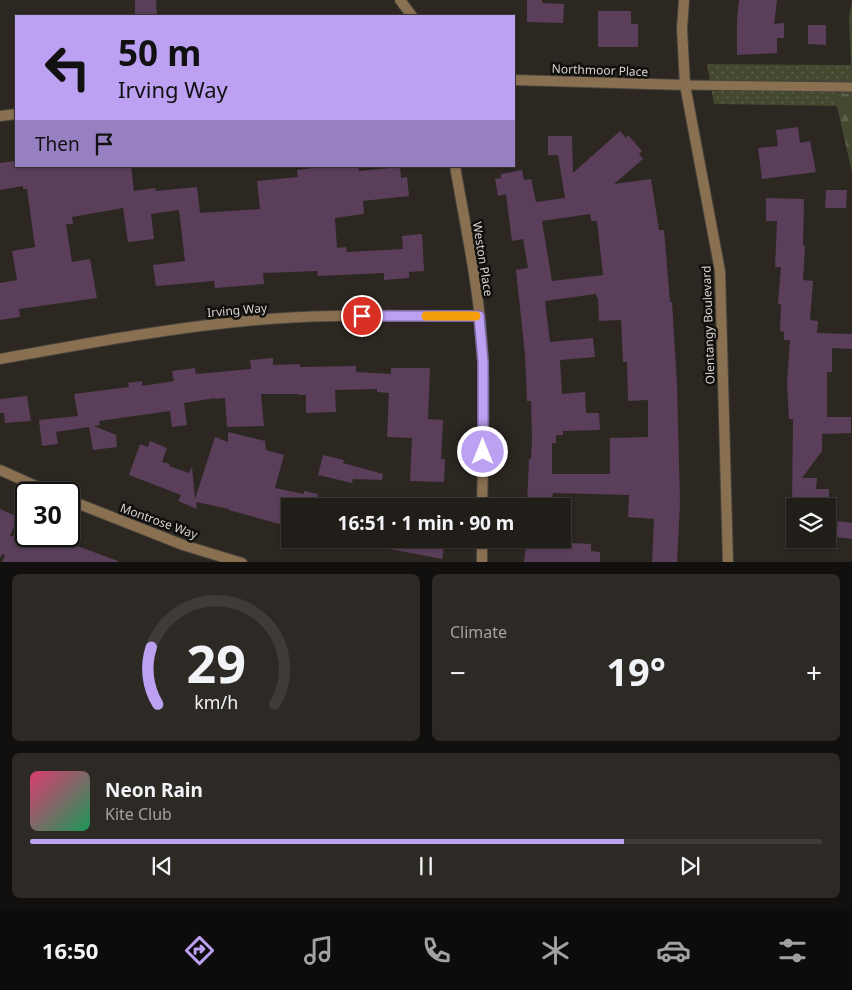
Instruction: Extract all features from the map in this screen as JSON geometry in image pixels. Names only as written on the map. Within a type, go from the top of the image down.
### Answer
[{"type":"street","points":[[400,0],[411,15]]},
{"type":"street","name":"Olentangy Boulevard","points":[[684,0],[682,29],[685,85],[720,271],[728,562]]},
{"type":"street","name":"Northmoor Place","points":[[515,80],[685,85]]},
{"type":"street","points":[[0,116],[15,114]]},
{"type":"street","name":"Weston Place","points":[[455,167],[472,260],[483,362],[482,498]]},
{"type":"street","name":"Irving Way","points":[[0,359],[158,332],[238,322],[326,316],[479,316]]},
{"type":"street","points":[[0,470],[27,482]]},
{"type":"street","name":"Montrose Way","points":[[80,504],[183,544],[242,562]]},
{"type":"street","points":[[482,548],[482,562]]},
{"type":"lane","points":[[685,85],[852,86]]},
{"type":"green space","points":[[852,0],[852,172],[837,106],[714,104],[707,64],[851,65],[849,18]]},
{"type":"green space","points":[[835,94],[852,94],[852,172]]},
{"type":"building","points":[[135,0],[156,0],[157,15],[135,15]]},
{"type":"building","points":[[527,0],[542,0],[542,3],[564,4],[563,23],[527,22]]},
{"type":"building","points":[[739,0],[777,0],[774,24],[784,23],[784,38],[777,38],[777,53],[737,55]]},
{"type":"building","points":[[598,11],[631,11],[631,24],[638,24],[638,47],[598,47]]},
{"type":"building","points":[[808,25],[826,25],[826,45],[808,44]]},
{"type":"building","points":[[798,127],[800,143],[810,141],[816,172],[762,179],[758,148],[778,146],[776,130]]},
{"type":"building","points":[[620,131],[626,138],[628,135],[642,151],[639,154],[643,159],[614,184],[651,179],[659,230],[664,230],[670,302],[672,302],[677,384],[680,503],[677,562],[652,562],[654,519],[628,517],[629,495],[553,493],[553,498],[527,498],[532,440],[531,401],[527,401],[525,355],[516,270],[528,268],[523,239],[512,241],[506,194],[498,196],[495,179],[501,178],[501,174],[522,170],[524,180],[531,179],[536,202],[565,198],[558,155],[548,155],[548,136],[572,136],[573,173]],"holes":[[[590,214],[591,221],[597,221],[603,275],[552,281],[542,221]],[[596,294],[598,298],[599,321],[621,320],[623,362],[627,362],[628,401],[648,400],[648,437],[610,438],[610,474],[552,474],[552,443],[556,443],[556,435],[563,435],[563,431],[600,430],[599,413],[586,413],[585,392],[562,394],[560,360],[595,357],[593,338],[550,342],[545,301]]]},
{"type":"building","points":[[15,161],[15,167],[131,167],[134,191],[155,188],[156,191],[197,187],[200,213],[260,209],[257,181],[298,177],[297,170],[322,167],[358,167],[359,171],[400,167],[401,178],[407,177],[409,196],[363,201],[364,214],[335,218],[337,248],[346,247],[347,252],[403,249],[402,236],[422,234],[424,271],[409,272],[409,278],[384,280],[384,273],[318,276],[317,271],[263,273],[264,284],[215,288],[214,281],[156,286],[153,265],[185,261],[179,210],[151,214],[154,239],[128,242],[123,208],[72,217],[73,224],[66,224],[72,262],[90,259],[97,298],[19,309],[20,317],[0,320],[0,283],[17,280],[12,251],[35,247],[27,189],[23,189],[23,186],[0,190],[0,163]]},
{"type":"building","points":[[826,190],[847,190],[846,208],[825,208]]},
{"type":"building","points":[[766,198],[804,199],[803,246],[805,246],[803,280],[813,281],[810,320],[818,321],[817,333],[852,334],[852,349],[832,348],[832,372],[827,372],[827,417],[851,417],[851,433],[822,434],[822,451],[802,478],[817,478],[816,489],[829,489],[829,498],[792,498],[793,419],[789,419],[787,383],[790,340],[784,340],[784,332],[780,331],[781,304],[778,304],[781,267],[775,267],[777,221],[766,221]]},
{"type":"building","points":[[273,358],[273,365],[300,364],[300,367],[356,366],[356,372],[391,374],[391,368],[430,368],[428,419],[443,420],[441,459],[445,459],[444,482],[410,481],[412,438],[387,437],[389,393],[377,392],[377,389],[335,390],[336,412],[306,413],[306,395],[261,394],[264,426],[227,427],[225,398],[184,403],[187,425],[172,427],[170,411],[99,421],[100,425],[94,426],[116,435],[117,447],[93,450],[89,427],[56,432],[58,444],[42,446],[39,420],[78,416],[74,394],[129,387],[128,383],[142,381],[142,386],[174,381],[172,371],[195,368],[196,374],[251,369],[250,360]]},
{"type":"building","points":[[27,396],[31,421],[5,423],[4,413],[0,413],[0,399]]},
{"type":"building","points":[[228,432],[265,441],[266,450],[284,455],[275,488],[304,494],[304,491],[318,494],[317,498],[281,498],[281,524],[229,509],[196,502],[197,509],[178,501],[181,495],[129,475],[140,444],[148,447],[150,441],[167,448],[162,462],[189,473],[192,467],[195,499],[215,437],[228,442]]},
{"type":"building","points":[[323,455],[344,460],[343,463],[383,474],[382,480],[353,479],[352,483],[318,475]]},
{"type":"building","points":[[0,509],[15,516],[15,524],[10,536],[15,536],[15,547],[80,547],[118,561],[2,562],[5,555],[2,554],[0,558]]},
{"type":"building","points":[[838,521],[852,523],[852,539],[836,537]]},
{"type":"building","points":[[572,543],[591,544],[591,551],[600,552],[600,562],[524,562],[526,548],[572,549]]},
{"type":"building","points":[[384,548],[444,548],[442,559]]},
{"type":"slow traffic","points":[[426,316],[476,316]]},
{"type":"route","points":[[362,316],[479,316],[483,362],[483,452]]}]
